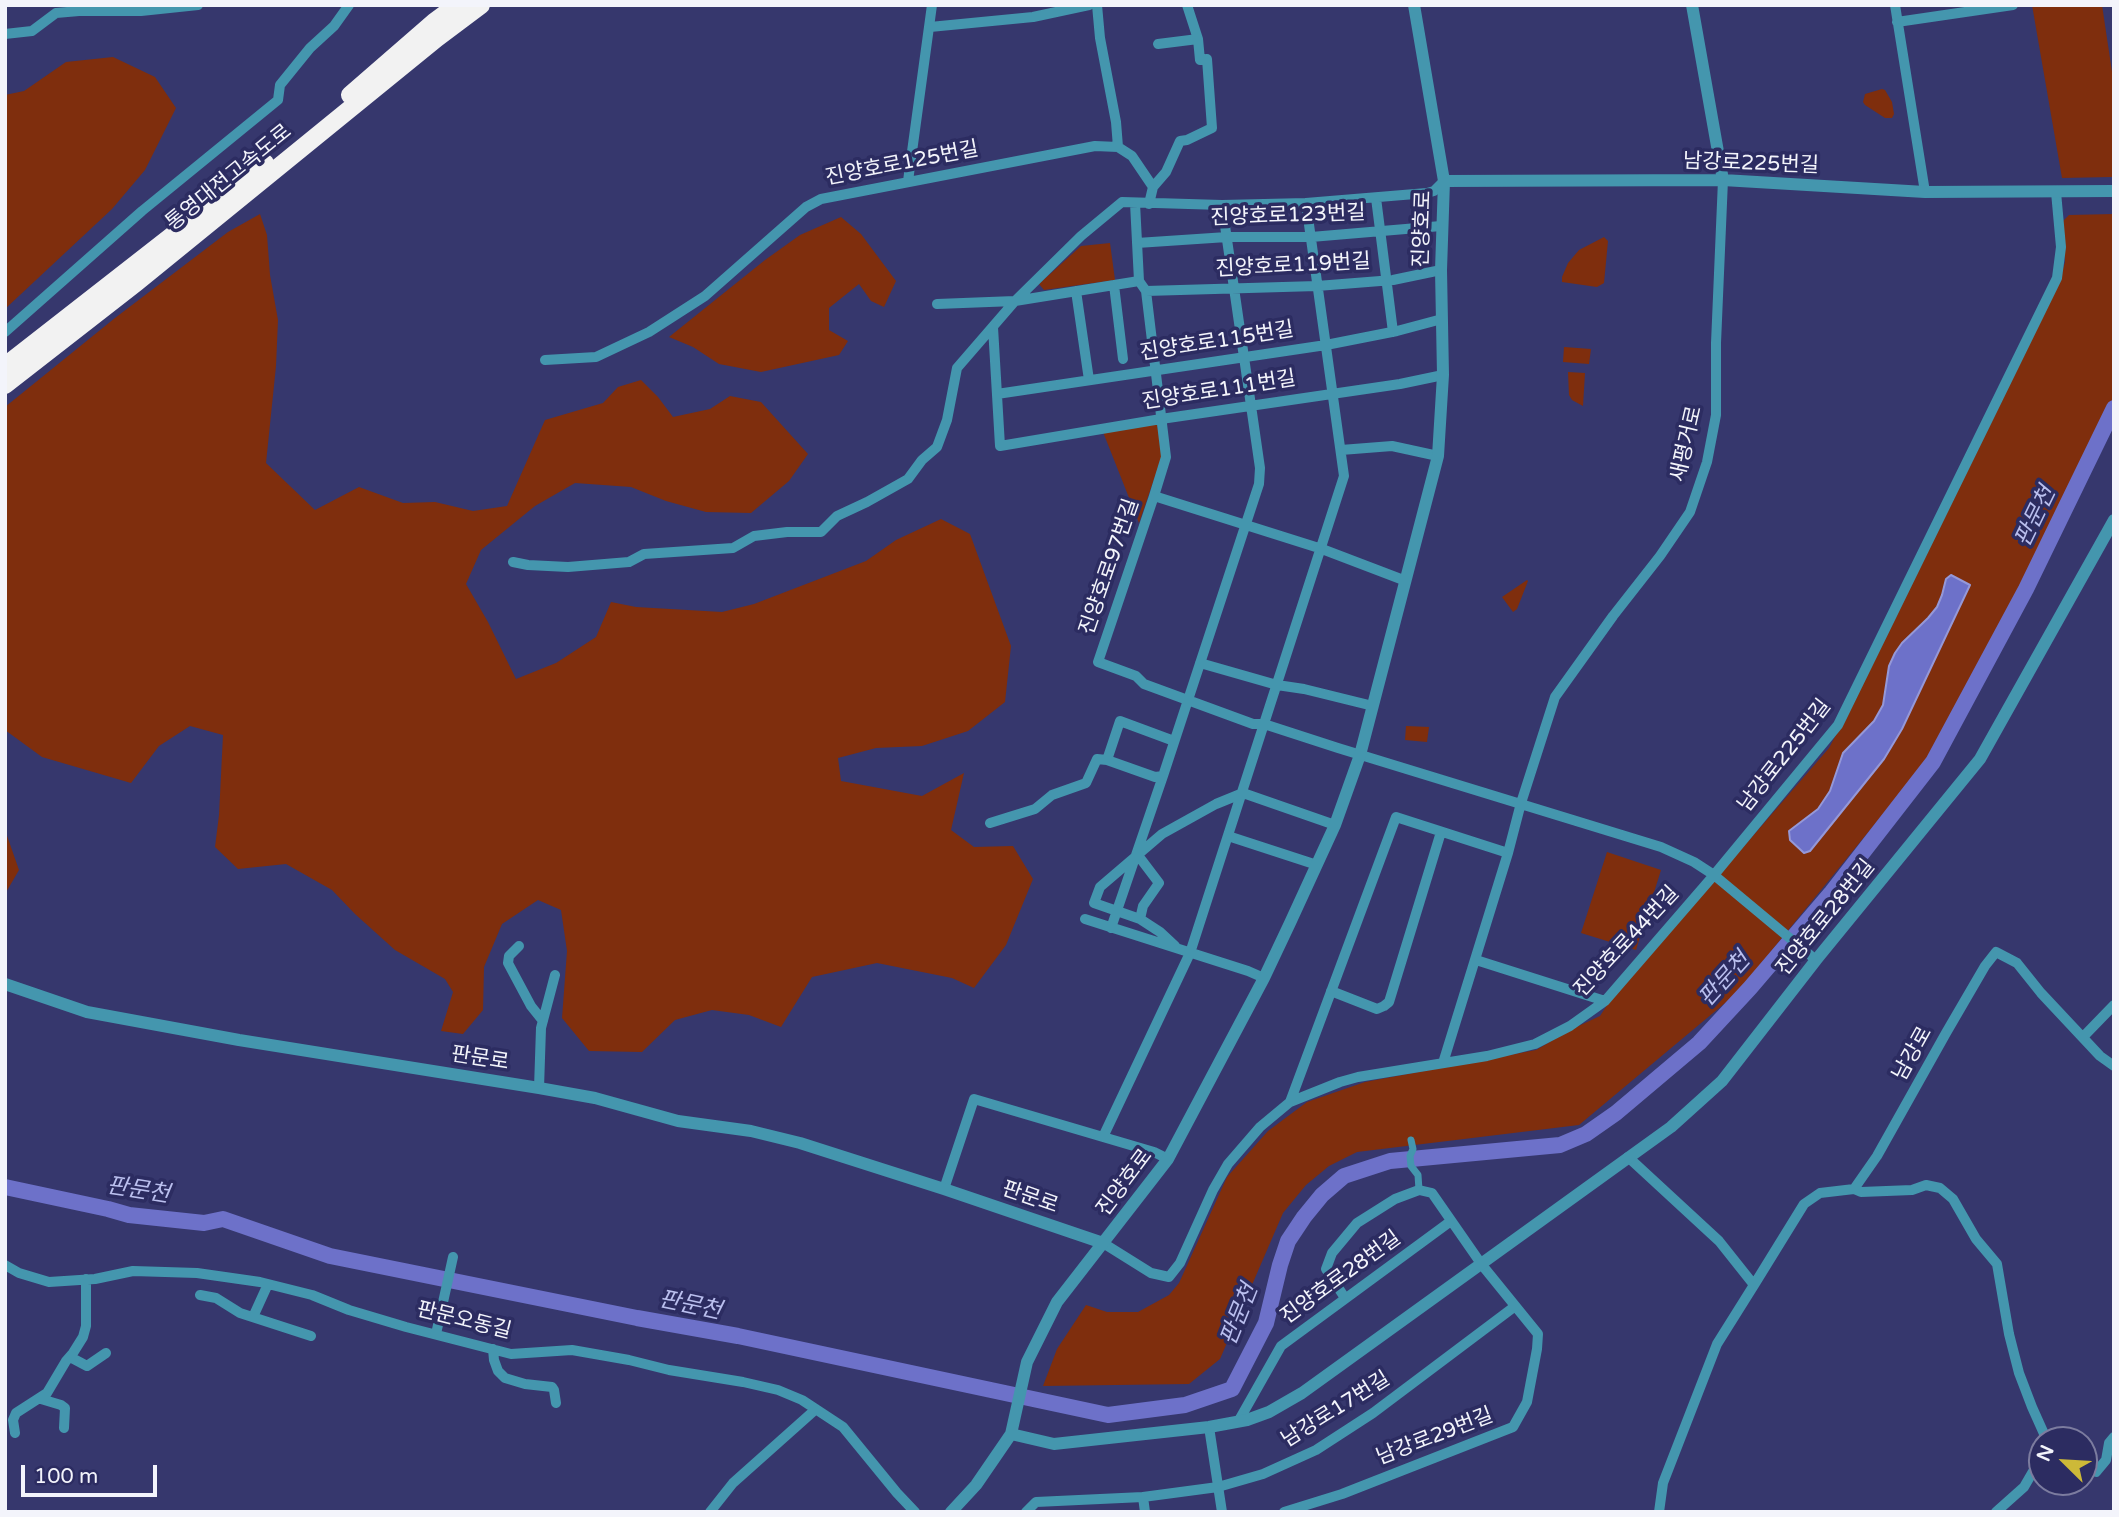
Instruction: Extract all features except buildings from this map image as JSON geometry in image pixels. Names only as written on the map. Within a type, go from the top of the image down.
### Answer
[{"type":"highway","name":"통영대전고속도로","points":[[5,366],[354,92],[457,5]]},
{"type":"highway","name":"통영대전고속도로","points":[[5,385],[481,5]]},
{"type":"street","points":[[5,34],[32,31],[56,13],[141,11],[198,5]]},
{"type":"street","points":[[5,332],[142,211],[278,100],[280,85],[310,48],[334,26],[349,5]]},
{"type":"street","points":[[908,181],[932,5]]},
{"type":"street","points":[[1031,5],[1033,17]]},
{"type":"street","points":[[930,27],[1033,17],[1089,5]]},
{"type":"street","points":[[1097,5],[1118,147],[1132,156],[1153,187]]},
{"type":"street","points":[[1149,204],[1153,187],[1166,172],[1180,141],[1212,128],[1207,59],[1200,60],[1198,39],[1187,5]]},
{"type":"street","name":"진양호로","points":[[951,1512],[976,1485],[1012,1429],[1027,1362],[1056,1302],[1168,1159],[1264,978],[1335,825],[1360,755],[1437,456],[1443,375],[1441,226],[1444,181],[1414,5]]},
{"type":"street","name":"새평거로","points":[[1521,803],[1555,697],[1690,512],[1707,462],[1716,415],[1716,343],[1723,180],[1692,5]]},
{"type":"street","points":[[1895,5],[1924,192]]},
{"type":"street","points":[[1897,22],[1962,9],[2013,5]]},
{"type":"street","points":[[1158,44],[1198,39]]},
{"type":"street","name":"진양호로125번길","points":[[545,360],[596,357],[649,332],[705,296],[806,207],[821,199],[1095,146],[1118,147]]},
{"type":"street","name":"남강로225번길","points":[[1444,181],[1723,180],[1924,192],[2114,189]]},
{"type":"street","points":[[513,562],[568,566],[629,562],[644,554],[733,548],[754,536],[821,532],[837,516],[908,479],[922,460],[937,447],[947,420],[957,368],[1015,301],[1081,236],[1122,202],[1306,204],[1427,193],[1434,191],[1444,181]]},
{"type":"street","name":"남강로225번길","points":[[1714,876],[1838,725],[2057,278],[2061,247],[2056,192]]},
{"type":"street","points":[[1376,198],[1393,332]]},
{"type":"street","points":[[1135,203],[1139,281],[1146,291],[1166,457],[1154,496]]},
{"type":"street","points":[[1103,1137],[1190,953],[1344,476],[1306,204]]},
{"type":"street","points":[[1111,928],[1259,484],[1260,468],[1222,205]]},
{"type":"street","name":"진양호로123번길","points":[[1137,243],[1227,237],[1311,237],[1441,226]]},
{"type":"street","name":"진양호로119번길","points":[[1146,291],[1317,286],[1386,281],[1441,270]]},
{"type":"street","points":[[937,304],[1015,301],[1139,281]]},
{"type":"street","points":[[1114,285],[1123,359]]},
{"type":"street","points":[[1076,291],[1089,380]]},
{"type":"street","name":"진양호로115번길","points":[[997,394],[1326,345],[1442,319]]},
{"type":"street","points":[[993,327],[997,394]]},
{"type":"street","name":"진양호로111번길","points":[[997,394],[1000,446],[1443,375]]},
{"type":"street","points":[[1341,450],[1392,446],[1437,456]]},
{"type":"street","name":"진양호로97번길","points":[[1187,701],[1144,684],[1136,676],[1098,662],[1154,496],[1322,549],[1406,581]]},
{"type":"street","name":"진양호로28번길","points":[[1012,1429],[1054,1444],[1209,1427],[1238,1422],[1269,1412],[1301,1393],[1482,1265],[1671,1127],[1722,1081],[1812,956],[1980,759],[2114,520]]},
{"type":"street","points":[[1200,663],[1277,685],[1374,706]]},
{"type":"street","points":[[1187,701],[1253,724],[1264,724],[1661,847],[1694,862],[1714,876],[1812,956]]},
{"type":"street","points":[[1107,760],[1120,722],[1174,741]]},
{"type":"street","points":[[990,823],[1035,809],[1052,795],[1086,783],[1097,760],[1107,760],[1155,777],[1163,776]]},
{"type":"street","points":[[1179,949],[1140,919],[1094,903],[1100,887],[1162,834],[1216,804],[1243,793],[1335,825]]},
{"type":"street","points":[[1443,1063],[1521,803]]},
{"type":"street","points":[[1290,1102],[1396,817],[1508,852]]},
{"type":"street","points":[[1331,991],[1377,1009],[1389,1002],[1441,832]]},
{"type":"street","points":[[1228,836],[1317,865]]},
{"type":"street","points":[[1137,854],[1159,883],[1143,906],[1140,919]]},
{"type":"street","name":"진양호로44번길","points":[[1103,1243],[1151,1273],[1169,1277],[1180,1263],[1213,1190],[1228,1164],[1259,1127],[1290,1102],[1349,1080],[1487,1056],[1535,1044],[1570,1026],[1605,1000],[1714,876]]},
{"type":"street","points":[[1091,880],[1100,887]]},
{"type":"street","points":[[1085,919],[1264,978]]},
{"type":"street","points":[[519,947],[509,956],[508,963],[531,1006],[543,1021]]},
{"type":"street","name":"남강로","points":[[1854,1189],[1884,1144],[1985,966],[1996,952],[2017,963],[2041,993],[2109,1065],[2114,1066]]},
{"type":"street","points":[[1476,960],[1605,1000]]},
{"type":"street","points":[[539,1088],[543,1021],[555,975]]},
{"type":"street","name":"판문로","points":[[5,984],[87,1012],[239,1040],[595,1098],[678,1121],[751,1131],[800,1143],[1103,1243]]},
{"type":"street","points":[[2083,1037],[2114,1005]]},
{"type":"street","points":[[944,1189],[974,1099],[1153,1152],[1168,1159]]},
{"type":"street","points":[[1411,1140],[1411,1166],[1418,1175],[1419,1189]]},
{"type":"street","points":[[1628,1157],[1719,1241],[1754,1285]]},
{"type":"street","points":[[1659,1512],[1663,1483],[1717,1344],[1804,1204],[1820,1193],[1854,1189],[1861,1192],[1912,1190],[1926,1185],[1940,1188],[1953,1199],[1976,1239],[1997,1264],[2019,1373],[2041,1426]]},
{"type":"street","points":[[1345,1298],[1326,1269],[1332,1253],[1357,1223],[1395,1199],[1419,1189],[1432,1193],[1514,1307]]},
{"type":"street","name":"진양호로28번길","points":[[1238,1422],[1281,1346],[1451,1221]]},
{"type":"street","points":[[436,1334],[453,1257]]},
{"type":"street","name":"판문오동길","points":[[5,1265],[19,1273],[49,1282],[133,1271],[184,1272],[268,1284],[312,1295],[349,1310],[511,1354],[572,1350],[778,1390],[802,1400],[842,1427],[915,1512]]},
{"type":"street","points":[[15,1433],[13,1420],[16,1413],[47,1393],[83,1337],[86,1326],[86,1279]]},
{"type":"street","points":[[253,1317],[268,1284]]},
{"type":"street","points":[[200,1295],[216,1298],[240,1313],[311,1336]]},
{"type":"street","name":"남강로17번길","points":[[1026,1512],[1036,1502],[1143,1497],[1218,1487],[1263,1474],[1316,1450],[1373,1413],[1514,1307]]},
{"type":"street","name":"남강로29번길","points":[[1284,1512],[1342,1494],[1513,1427],[1527,1402],[1538,1334],[1514,1307]]},
{"type":"street","points":[[493,1349],[498,1371],[505,1378],[525,1384],[552,1387],[556,1403]]},
{"type":"street","points":[[70,1357],[87,1366],[106,1353]]},
{"type":"street","points":[[41,1399],[65,1408],[64,1428]]},
{"type":"street","points":[[710,1512],[733,1483],[816,1409]]},
{"type":"street","points":[[1209,1427],[1222,1512]]},
{"type":"street","points":[[2098,1470],[2106,1460],[2109,1443],[2114,1437]]},
{"type":"street","points":[[1996,1512],[2028,1480]]},
{"type":"street","points":[[1143,1497],[1145,1512]]},
{"type":"street","points":[[1072,1500],[1073,1512]]},
{"type":"shaded area","points":[[2032,5],[2102,5],[2114,85],[2112,177],[2062,178]]},
{"type":"shaded area","points":[[113,57],[155,77],[176,108],[145,170],[112,209],[5,309],[5,95],[24,91],[66,62]]},
{"type":"shaded area","points":[[1882,89],[1892,102],[1892,118],[1885,118],[1863,102],[1865,94]]},
{"type":"shaded area","points":[[260,214],[267,235],[270,275],[278,320],[266,463],[315,510],[359,487],[403,503],[435,502],[473,511],[507,506],[545,420],[603,403],[618,387],[641,380],[673,417],[710,409],[730,396],[761,402],[808,454],[789,481],[751,513],[706,512],[666,501],[631,487],[575,483],[535,506],[481,550],[466,584],[516,679],[556,663],[596,637],[611,602],[636,607],[722,612],[754,604],[866,561],[896,540],[941,519],[970,534],[1011,646],[1005,702],[968,731],[922,746],[876,748],[838,758],[841,781],[922,796],[964,773],[951,830],[974,847],[1013,846],[1033,879],[1006,945],[974,988],[952,978],[877,963],[812,977],[781,1027],[749,1015],[712,1010],[675,1020],[642,1052],[589,1051],[562,1018],[567,951],[561,910],[538,900],[502,924],[484,967],[483,1010],[463,1034],[441,1031],[453,992],[445,979],[395,950],[332,890],[286,864],[238,869],[215,847],[223,735],[190,726],[159,746],[131,783],[42,757],[5,730],[5,407],[115,318],[228,232]]},
{"type":"shaded area","points":[[2114,214],[2114,405],[1949,733],[1737,993],[1579,1125],[1357,1152],[1329,1166],[1306,1185],[1283,1213],[1220,1359],[1189,1384],[1043,1386],[1057,1349],[1086,1305],[1107,1312],[1138,1312],[1169,1295],[1179,1283],[1227,1177],[1268,1131],[1307,1102],[1365,1082],[1536,1050],[1600,1016],[1609,1002],[1829,748],[2061,276],[2065,262],[2063,221],[2069,215]]},
{"type":"shaded area","points":[[841,217],[861,234],[896,281],[884,307],[871,301],[859,284],[829,308],[829,330],[848,341],[839,355],[761,372],[719,364],[693,347],[669,337],[800,235]]},
{"type":"shaded area","points":[[1604,237],[1608,241],[1604,283],[1597,287],[1562,282],[1568,263],[1579,250]]},
{"type":"shaded area","points":[[1110,243],[1115,280],[1044,290],[1039,284],[1081,246]]},
{"type":"shaded area","points":[[1564,347],[1591,349],[1589,364],[1563,362]]},
{"type":"shaded area","points":[[1568,372],[1585,373],[1583,406],[1569,395]]},
{"type":"shaded area","points":[[1157,424],[1162,456],[1139,523],[1103,432]]},
{"type":"shaded area","points":[[1527,580],[1517,609],[1513,612],[1502,597]]},
{"type":"shaded area","points":[[1406,726],[1429,727],[1427,742],[1405,740]]},
{"type":"shaded area","points":[[5,830],[19,870],[5,894]]},
{"type":"shaded area","points":[[1607,852],[1661,870],[1636,950],[1581,933]]},
{"type":"water","points":[[1951,575],[1970,585],[1902,729],[1884,759],[1810,851],[1804,853],[1790,840],[1789,831],[1818,809],[1830,791],[1843,753],[1874,721],[1883,705],[1889,666],[1895,653],[1937,607],[1946,579]]},
{"type":"waterway","name":"판문천","points":[[5,1187],[129,1215],[204,1223],[223,1219],[330,1256],[738,1336],[1108,1415],[1185,1405],[1232,1389],[1266,1323],[1288,1241],[1322,1195],[1344,1176],[1390,1161],[1560,1145],[1586,1134],[1616,1113],[1699,1043],[1750,988],[1832,892],[1933,762],[2026,589],[2114,408]]}]
